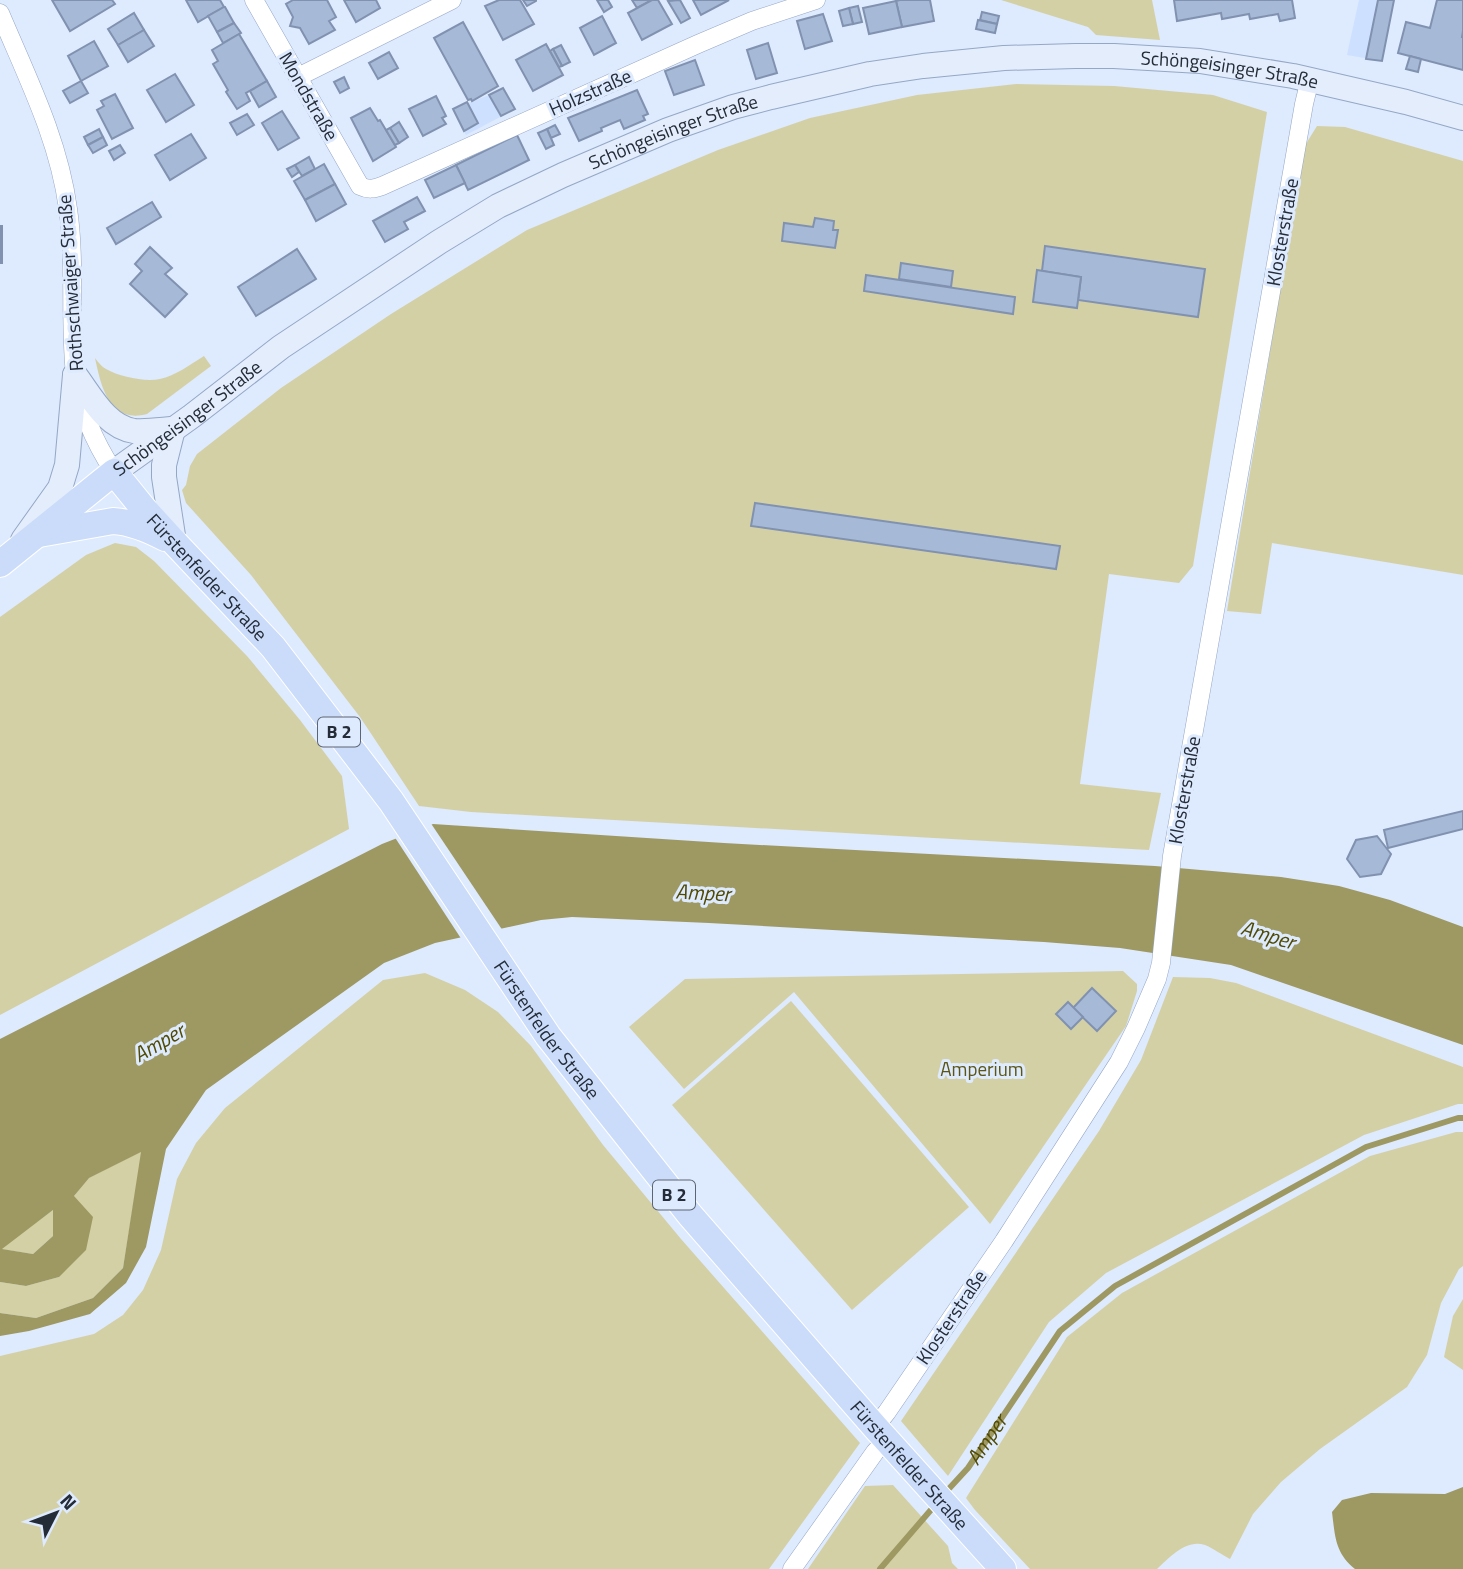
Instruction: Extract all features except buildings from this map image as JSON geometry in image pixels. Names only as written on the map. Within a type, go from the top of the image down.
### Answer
[{"type":"main road","name":"Schöngeisinger Straße","points":[[7,559],[114,472]]},
{"type":"main road","name":"Fürstenfelder Straße","points":[[114,472],[174,542],[273,647],[404,819],[548,1036],[690,1215],[1003,1569]]},
{"type":"main road","points":[[38,534],[113,521],[141,526],[174,542]]},
{"type":"street","name":"Mondstraße","points":[[254,0],[360,186],[366,189]]},
{"type":"street","points":[[298,77],[452,0]]},
{"type":"street","name":"Holzstraße","points":[[366,189],[382,186],[752,21],[816,0]]},
{"type":"street","name":"Rothschwaiger Straße","points":[[0,13],[48,127],[57,159],[69,209],[75,375],[85,415],[101,452],[114,472]]},
{"type":"street","name":"Schöngeisinger Straße","points":[[114,472],[281,347],[498,206],[668,130],[742,104],[798,89],[923,65],[1004,58],[1076,56],[1170,59],[1200,61],[1310,79],[1463,118]]},
{"type":"street","name":"Klosterstraße","points":[[792,1569],[875,1452],[887,1412],[1004,1241],[1119,1062],[1157,979],[1171,868],[1310,79]]},
{"type":"street","points":[[75,375],[107,418],[125,429],[173,429],[164,465],[164,477],[174,542]]},
{"type":"street","points":[[7,559],[60,488],[67,465],[75,375]]},
{"type":"shaded area","points":[[1359,0],[1394,0],[1382,61],[1347,55]]},
{"type":"shaded area","points":[[503,88],[515,109],[466,135],[453,109]]},
{"type":"green space","points":[[1001,0],[1152,0],[1160,40],[1096,35],[1088,27]]},
{"type":"green space","points":[[1016,84],[1114,86],[1213,95],[1267,112],[1193,566],[1179,583],[1109,574],[1080,784],[1161,793],[1149,850],[471,812],[419,806],[360,717],[251,575],[186,503],[182,490],[197,454],[281,388],[391,314],[527,230],[718,150],[810,118],[917,95]]},
{"type":"green space","points":[[1317,126],[1345,127],[1463,161],[1463,575],[1272,543],[1261,614],[1227,611],[1304,147]]},
{"type":"green space","points":[[204,356],[211,366],[147,414],[134,416],[115,408],[109,400],[100,380],[95,358],[105,368],[118,374],[154,380],[171,375]]},
{"type":"green space","points":[[115,543],[136,547],[154,561],[247,656],[300,720],[342,776],[349,829],[0,1015],[0,617],[86,555]]},
{"type":"green space","name":"Amperium","points":[[1123,971],[1137,984],[1126,1026],[990,1224],[794,992],[684,1089],[629,1027],[685,979]]},
{"type":"green space","points":[[425,973],[465,990],[498,1012],[531,1046],[603,1145],[681,1239],[860,1443],[769,1569],[0,1569],[0,1356],[94,1334],[123,1315],[143,1290],[161,1250],[177,1179],[196,1143],[225,1108],[383,980]]},
{"type":"green space","points":[[1173,977],[1210,978],[1236,983],[1463,1067],[1463,1104],[1364,1135],[1106,1273],[1049,1322],[948,1476],[901,1421],[1099,1131],[1141,1060]]},
{"type":"green space","points":[[791,1001],[969,1207],[852,1310],[672,1105]]},
{"type":"green space","points":[[1463,1132],[1463,1266],[1441,1303],[1427,1355],[1407,1387],[1320,1449],[1281,1482],[1253,1514],[1230,1559],[1208,1546],[1198,1544],[1179,1550],[1157,1569],[1030,1569],[975,1510],[966,1498],[1067,1337],[1122,1293],[1370,1156]]},
{"type":"green space","points":[[142,1151],[123,1268],[93,1298],[36,1318],[0,1313],[0,1282],[26,1286],[59,1277],[74,1196],[88,1178]]},
{"type":"green space","points":[[53,1210],[53,1236],[33,1254],[0,1249]]},
{"type":"green space","points":[[1463,1299],[1463,1370],[1444,1357],[1453,1316]]},
{"type":"green space","points":[[893,1485],[948,1546],[952,1563],[958,1569],[808,1569],[865,1486]]},
{"type":"water","points":[[433,824],[1155,866],[1281,877],[1339,886],[1390,900],[1463,927],[1463,1045],[1231,965],[1120,948],[709,923],[572,917],[541,920],[435,943],[384,963],[206,1090],[166,1149],[146,1247],[126,1283],[90,1314],[0,1336],[0,1313],[36,1318],[93,1298],[123,1268],[141,1152],[89,1178],[74,1196],[93,1217],[86,1250],[59,1277],[26,1286],[0,1282],[0,1039],[382,844]],"holes":[[[53,1210],[53,1236],[33,1254],[2,1249]]]},
{"type":"water","points":[[1463,1487],[1463,1569],[1355,1569],[1343,1557],[1335,1536],[1332,1512],[1342,1500],[1371,1493],[1445,1494]]},
{"type":"pier","points":[[430,822],[503,931],[462,940],[394,836]]},
{"type":"waterway","name":"Amper","points":[[945,1493],[968,1468],[1060,1331],[1115,1286],[1366,1147],[1463,1118]]},
{"type":"waterway","name":"Amper","points":[[880,1569],[936,1504]]}]
